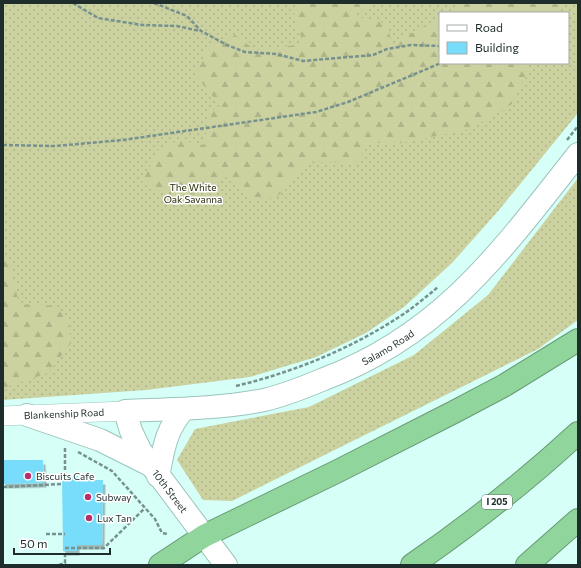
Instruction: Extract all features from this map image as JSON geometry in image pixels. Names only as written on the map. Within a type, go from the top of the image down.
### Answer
[{"type":"highway","points":[[160,565],[204,536],[338,472],[454,412],[517,378],[578,340]]},
{"type":"highway","name":"I 205","points":[[412,565],[451,538],[492,506],[578,432]]},
{"type":"highway","points":[[527,565],[578,520]]},
{"type":"main road","name":"Salamo Road","points":[[126,411],[184,409],[238,404],[265,399],[292,392],[350,370],[399,342],[430,320],[476,278],[513,236],[571,148]]},
{"type":"main road","points":[[27,415],[100,440],[155,471],[168,431],[184,409]]},
{"type":"main road","name":"10th Street","points":[[126,411],[135,441],[155,471],[226,565]]},
{"type":"street","name":"Blankenship Road","points":[[3,416],[126,411]]},
{"type":"path","points":[[73,3],[98,18],[142,25],[177,26],[201,31],[227,45],[245,52],[276,54],[303,61],[373,55],[387,49],[411,45],[439,46]]},
{"type":"path","points":[[154,3],[187,16],[201,31]]},
{"type":"path","points":[[3,145],[55,146],[123,140],[316,112],[348,102],[439,64]]},
{"type":"path","points":[[571,148],[578,126]]},
{"type":"path","points":[[233,386],[268,378],[291,370],[359,340],[400,316],[443,284]]},
{"type":"path","points":[[64,476],[65,441]]},
{"type":"path","points":[[58,444],[93,459],[112,471],[155,519],[162,533],[168,534]]},
{"type":"path","points":[[3,486],[62,484]]},
{"type":"path","points":[[59,565],[65,563],[65,550],[104,548],[145,508]]},
{"type":"path","points":[[46,534],[65,534]]},
{"type":"green space","name":"The White Oak Savanna","points":[[3,3],[578,3],[578,113],[499,210],[452,263],[404,307],[366,333],[316,357],[250,377],[146,390],[3,400]]},
{"type":"green space","points":[[300,3],[376,3],[352,16],[388,24],[391,45],[439,18],[439,64],[528,64],[529,68],[512,104],[470,129],[401,143],[370,143],[356,163],[314,162],[299,172],[276,198],[252,199],[223,175],[214,191],[186,195],[160,191],[142,183],[158,150],[179,140],[204,145],[209,114],[220,105],[195,75],[208,48],[235,35],[255,50],[304,44],[293,16]]},
{"type":"green space","points":[[463,3],[566,3],[554,12],[448,12]]},
{"type":"green space","points":[[578,178],[578,320],[538,349],[232,501],[203,500],[177,460],[195,429],[309,407],[414,355],[488,295]]},
{"type":"green space","points":[[3,250],[10,264],[19,304],[57,306],[68,321],[71,343],[48,373],[3,388]]},
{"type":"building","points":[[3,460],[43,460],[44,483],[3,484]]},
{"type":"building","points":[[62,476],[78,476],[78,480],[103,480],[102,545],[77,545],[77,551],[63,551]]},
{"type":"place","name":"Biscuits Cafe","points":[[28,476]]},
{"type":"place","name":"Subway","points":[[88,497]]},
{"type":"place","name":"Lux Tan","points":[[89,518]]}]
